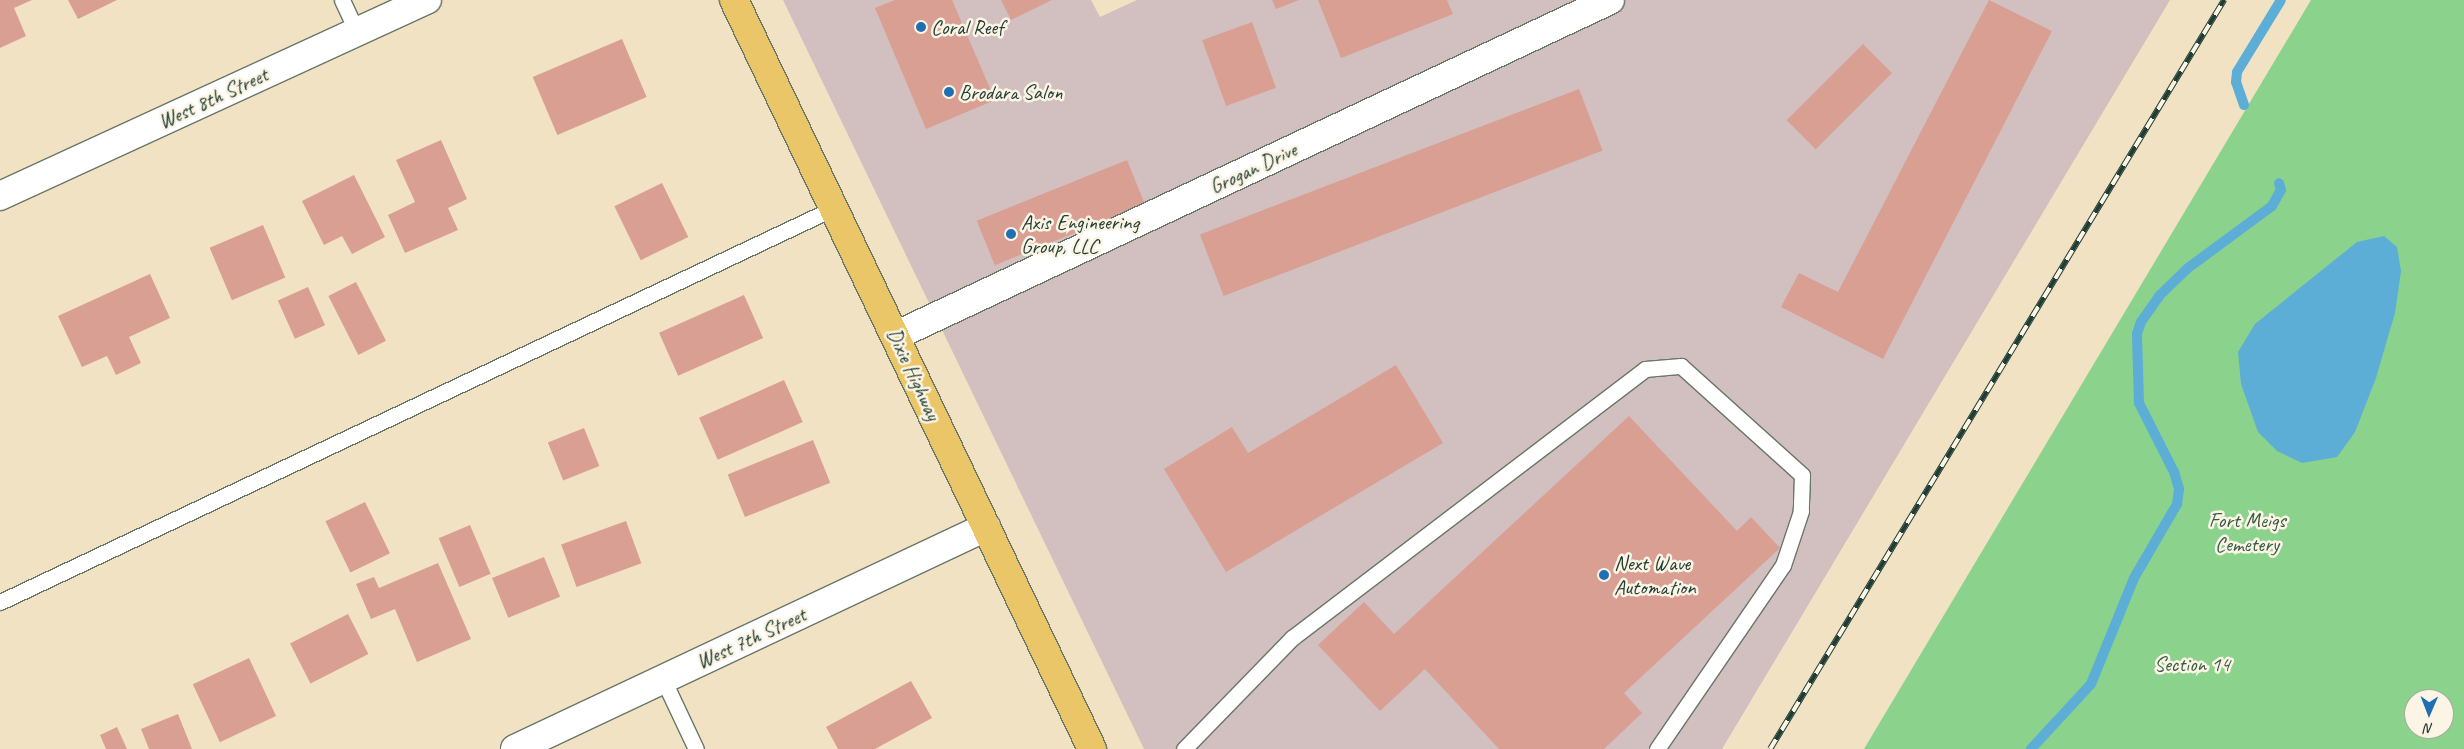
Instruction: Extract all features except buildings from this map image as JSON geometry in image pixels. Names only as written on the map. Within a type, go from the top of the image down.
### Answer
[{"type":"main road","name":"Dixie Highway","points":[[734,0],[1092,749]]},
{"type":"street","name":"West 8th Street","points":[[0,196],[427,0]]},
{"type":"street","name":"Grogan Drive","points":[[895,336],[1610,0]]},
{"type":"street","name":"West 7th Street","points":[[515,749],[986,528]]},
{"type":"lane","points":[[342,0],[357,32]]},
{"type":"lane","points":[[0,602],[834,208]]},
{"type":"lane","points":[[1193,746],[1292,638],[1645,369],[1681,366],[1802,475],[1801,511],[1782,565],[1657,749]]},
{"type":"lane","points":[[663,680],[696,749]]},
{"type":"shaded area","points":[[783,0],[1091,0],[1100,17],[1137,0],[2170,0],[1722,749],[1144,749]]},
{"type":"green space","name":"Fort Meigs Cemetery","points":[[2311,0],[2464,0],[2464,749],[1864,749]]},
{"type":"water","points":[[2384,236],[2397,247],[2401,271],[2395,313],[2376,378],[2355,432],[2337,457],[2302,463],[2277,451],[2258,432],[2241,384],[2238,352],[2255,324],[2357,242]]},
{"type":"waterway","points":[[2244,105],[2236,82],[2237,72],[2281,0]]},
{"type":"waterway","points":[[2031,749],[2091,684],[2134,578],[2177,504],[2179,489],[2174,472],[2139,403],[2137,334],[2141,322],[2159,296],[2188,268],[2272,206],[2281,190],[2279,183]]},
{"type":"railway","points":[[1770,749],[2224,0]]},
{"type":"place","name":"Coral Reef","points":[[921,27]]},
{"type":"place","name":"Brodara Salon","points":[[949,92]]},
{"type":"place","name":"Axis Engineering Group, LLC","points":[[1011,234]]},
{"type":"place","name":"Next Wave Automation","points":[[1604,575]]},
{"type":"park label","name":"Section 14","points":[[2192,664]]}]
